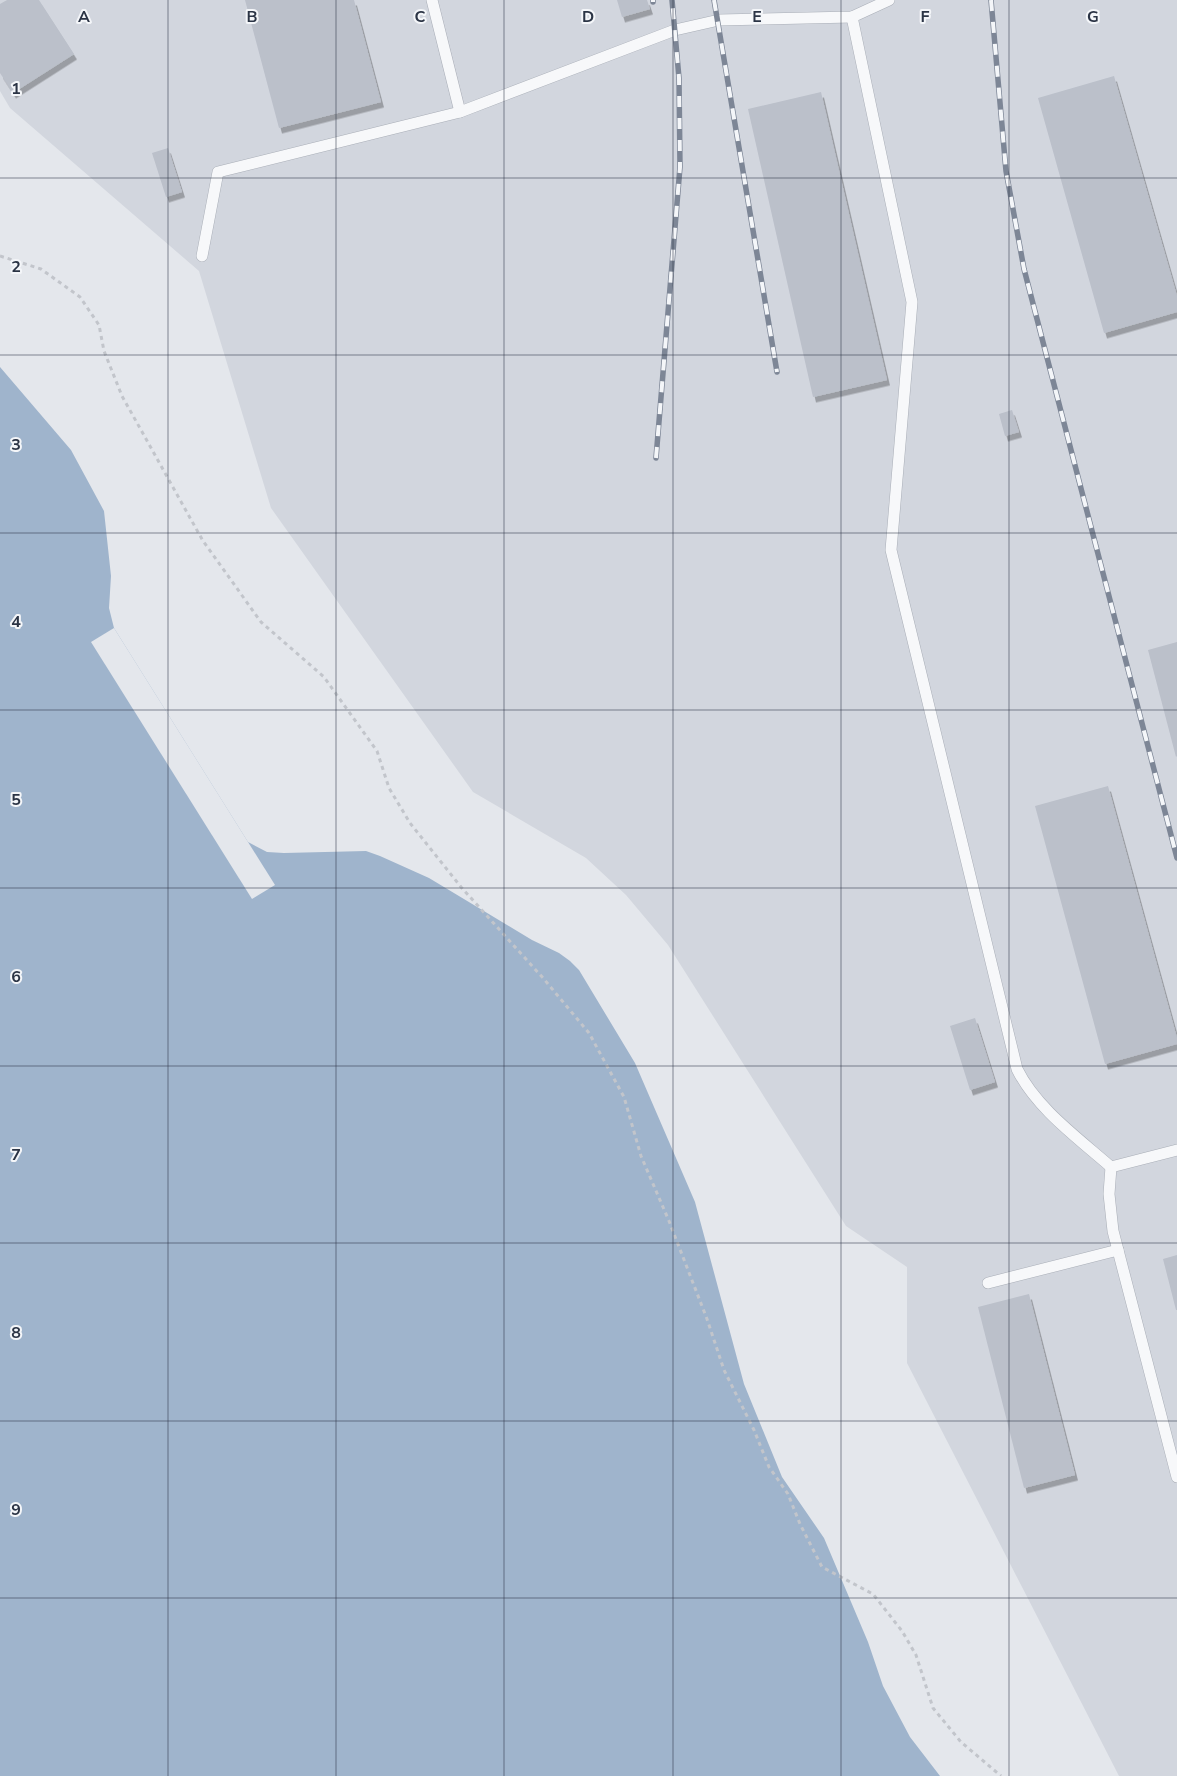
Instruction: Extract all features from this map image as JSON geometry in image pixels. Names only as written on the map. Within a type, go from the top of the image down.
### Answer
[{"type":"lane","points":[[432,0],[460,112]]},
{"type":"lane","points":[[202,256],[218,172],[460,112],[675,30],[719,20],[852,17],[890,0]]},
{"type":"lane","points":[[852,17],[912,302],[891,550],[1017,1069],[1024,1084],[1036,1100],[1111,1167]]},
{"type":"lane","points":[[1111,1167],[1177,1150]]},
{"type":"lane","points":[[1111,1167],[1110,1194],[1113,1230],[1177,1477]]},
{"type":"lane","points":[[988,1283],[1118,1250]]},
{"type":"path","points":[[0,256],[41,269],[80,297],[100,325],[104,351],[122,396],[203,541],[261,622],[324,677],[378,751],[390,788],[410,823],[461,887],[543,978],[589,1033],[624,1097],[641,1156],[700,1301],[724,1370],[754,1430],[769,1467],[788,1494],[800,1524],[822,1567],[873,1594],[902,1631],[916,1655],[934,1708],[961,1742],[1002,1776]]},
{"type":"shaded area","points":[[0,0],[1177,0],[1177,1776],[1119,1776],[907,1363],[907,1267],[846,1226],[668,945],[626,895],[586,858],[473,792],[271,508],[199,271],[10,108],[0,91]]},
{"type":"water","points":[[0,367],[71,450],[104,511],[111,576],[109,608],[114,628],[248,842],[267,852],[366,851],[380,856],[429,878],[532,940],[559,953],[579,970],[635,1063],[695,1202],[744,1384],[782,1477],[824,1538],[868,1642],[883,1686],[910,1737],[940,1776],[0,1776]]},
{"type":"pier","points":[[114,628],[275,885],[252,899],[91,642]]},
{"type":"building","points":[[7,0],[39,0],[74,54],[13,93],[0,73],[0,4]]},
{"type":"building","points":[[245,0],[354,0],[381,102],[279,128]]},
{"type":"building","points":[[617,0],[647,0],[650,9],[622,17]]},
{"type":"building","points":[[1114,76],[1177,296],[1177,312],[1104,333],[1038,98]]},
{"type":"building","points":[[821,92],[887,380],[813,397],[748,109]]},
{"type":"building","points":[[168,148],[182,192],[166,197],[152,153]]},
{"type":"building","points":[[1012,410],[1019,432],[1005,436],[999,414]]},
{"type":"building","points":[[1177,642],[1177,756],[1176,757],[1148,650]]},
{"type":"building","points":[[1108,786],[1177,1038],[1177,1044],[1105,1064],[1035,806]]},
{"type":"building","points":[[975,1018],[995,1082],[970,1090],[950,1026]]},
{"type":"building","points":[[1177,1255],[1177,1310],[1176,1310],[1163,1259]]},
{"type":"building","points":[[1029,1294],[1075,1475],[1024,1488],[978,1307]]},
{"type":"railway","points":[[656,458],[680,167],[679,78],[672,0]]},
{"type":"railway","points":[[714,0],[777,372]]},
{"type":"railway","points":[[991,0],[1006,171],[1024,269],[1177,858]]}]
